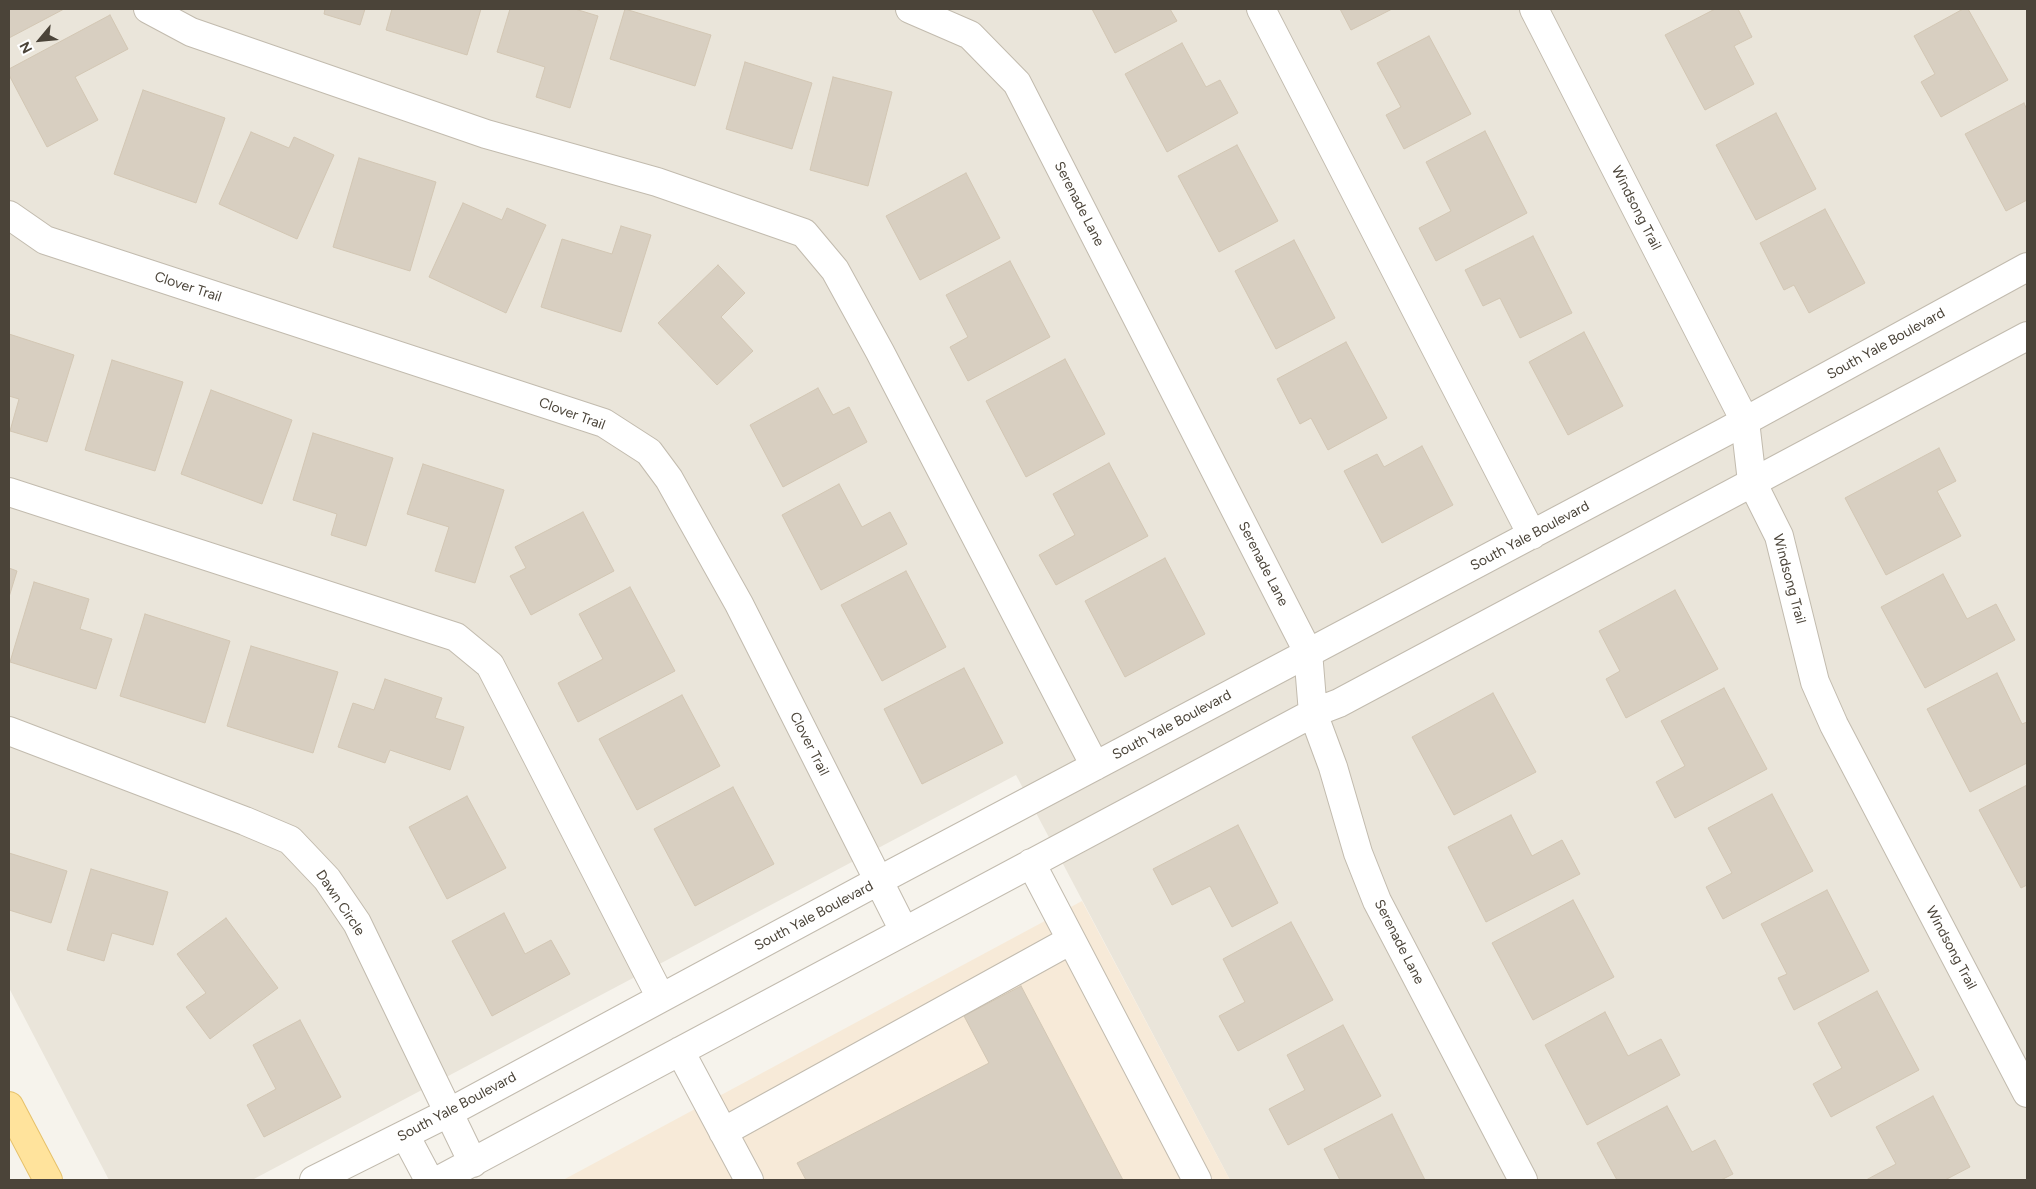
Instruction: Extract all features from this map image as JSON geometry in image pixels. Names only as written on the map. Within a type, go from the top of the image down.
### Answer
[{"type":"main road","points":[[9,1106],[48,1180]]},
{"type":"street","points":[[148,9],[191,32],[486,134],[657,182],[804,233],[835,270],[1096,766]]},
{"type":"street","name":"Serenade Lane","points":[[910,9],[970,35],[1017,84],[1308,652],[1313,713],[1333,767],[1358,853],[1377,901],[1523,1180]]},
{"type":"street","points":[[1261,9],[1290,61],[1411,302],[1532,534]]},
{"type":"street","name":"Windsong Trail","points":[[1534,9],[1745,421],[1752,482],[1779,536],[1815,682],[1834,725],[2027,1094]]},
{"type":"street","name":"Clover Trail","points":[[9,214],[45,240],[604,423],[650,452],[670,479],[739,604],[904,931]]},
{"type":"street","name":"South Yale Boulevard","points":[[314,1180],[448,1113],[878,881],[1745,421],[2027,267]]},
{"type":"street","points":[[439,1180],[474,1163],[1313,713],[1340,702],[2027,336]]},
{"type":"street","points":[[9,492],[456,637],[490,664],[661,998]]},
{"type":"street","name":"Dawn Circle","points":[[9,732],[245,821],[290,840],[327,879],[357,922],[448,1113],[474,1163]]},
{"type":"street","points":[[1031,864],[1197,1180]]},
{"type":"street","points":[[723,1132],[1071,940]]},
{"type":"street","points":[[680,1051],[749,1180]]},
{"type":"street","points":[[405,1135],[429,1180]]},
{"type":"shaded area","points":[[9,9],[2027,9],[2027,1180],[1230,1180],[1016,775],[252,1180],[109,1180],[9,988]]},
{"type":"shaded area","points":[[1082,901],[1230,1180],[563,1180]]},
{"type":"building","points":[[9,9],[64,9],[9,38]]},
{"type":"building","points":[[325,9],[365,9],[360,25],[324,14]]},
{"type":"building","points":[[392,9],[481,9],[467,55],[386,30]]},
{"type":"building","points":[[510,9],[575,9],[598,16],[570,108],[536,97],[545,67],[497,52]]},
{"type":"building","points":[[625,9],[711,35],[695,86],[610,59]]},
{"type":"building","points":[[1092,9],[1170,9],[1177,21],[1115,53]]},
{"type":"building","points":[[1340,9],[1392,9],[1351,30]]},
{"type":"building","points":[[1715,9],[1738,9],[1752,37],[1734,46],[1754,84],[1705,110],[1665,35]]},
{"type":"building","points":[[1963,9],[1968,9],[2008,80],[1941,117],[1921,82],[1935,74],[1914,36]]},
{"type":"building","points":[[110,15],[128,49],[75,77],[98,120],[47,147],[9,75],[9,69]]},
{"type":"building","points":[[1429,36],[1471,114],[1404,149],[1386,115],[1401,107],[1377,63]]},
{"type":"building","points":[[1182,43],[1206,87],[1220,80],[1238,113],[1167,152],[1125,74]]},
{"type":"building","points":[[745,62],[812,83],[792,149],[726,129]]},
{"type":"building","points":[[833,77],[892,92],[868,186],[810,170]]},
{"type":"building","points":[[143,90],[225,118],[196,203],[114,174]]},
{"type":"building","points":[[2024,103],[2027,110],[2027,200],[2006,211],[1965,134]]},
{"type":"building","points":[[1776,113],[1816,189],[1756,220],[1716,145]]},
{"type":"building","points":[[1485,131],[1527,213],[1436,261],[1419,228],[1451,211],[1426,162]]},
{"type":"building","points":[[251,132],[289,148],[294,137],[334,155],[297,239],[219,204]]},
{"type":"building","points":[[1237,145],[1278,221],[1219,252],[1178,176]]},
{"type":"building","points":[[359,158],[436,182],[410,271],[333,247]]},
{"type":"building","points":[[966,173],[1000,238],[920,280],[886,216]]},
{"type":"building","points":[[463,203],[502,220],[507,208],[546,225],[506,313],[429,277]]},
{"type":"building","points":[[1825,209],[1865,283],[1809,313],[1794,285],[1784,290],[1760,243]]},
{"type":"building","points":[[621,226],[651,235],[621,332],[541,307],[562,239],[612,254]]},
{"type":"building","points":[[1533,236],[1572,313],[1520,338],[1500,298],[1483,306],[1465,270]]},
{"type":"building","points":[[1294,240],[1335,318],[1276,349],[1235,271]]},
{"type":"building","points":[[1010,261],[1050,337],[968,381],[950,347],[968,337],[946,295]]},
{"type":"building","points":[[718,265],[745,293],[721,317],[753,351],[717,385],[658,323]]},
{"type":"building","points":[[1584,332],[1623,406],[1568,435],[1529,362]]},
{"type":"building","points":[[9,334],[74,355],[47,442],[10,431],[19,399],[9,396]]},
{"type":"building","points":[[1346,342],[1387,418],[1328,450],[1311,418],[1300,424],[1277,379]]},
{"type":"building","points":[[1065,359],[1105,434],[1026,477],[986,401]]},
{"type":"building","points":[[112,360],[183,382],[155,471],[85,450]]},
{"type":"building","points":[[818,388],[833,415],[849,407],[867,442],[783,487],[750,425]]},
{"type":"building","points":[[211,390],[292,420],[262,504],[181,474]]},
{"type":"building","points":[[313,433],[393,458],[366,546],[331,535],[337,514],[293,500]]},
{"type":"building","points":[[1422,446],[1453,505],[1382,543],[1344,471],[1377,454],[1384,467]]},
{"type":"building","points":[[1939,448],[1956,481],[1937,491],[1961,536],[1886,575],[1845,498]]},
{"type":"building","points":[[1109,463],[1148,536],[1056,585],[1039,555],[1075,535],[1053,494]]},
{"type":"building","points":[[423,464],[504,490],[475,583],[435,571],[449,527],[407,514]]},
{"type":"building","points":[[839,484],[862,527],[890,512],[907,544],[821,590],[782,515]]},
{"type":"building","points":[[583,512],[614,571],[531,615],[510,576],[526,568],[515,547]]},
{"type":"building","points":[[1165,558],[1205,634],[1125,677],[1085,601]]},
{"type":"building","points":[[9,568],[17,571],[9,597]]},
{"type":"building","points":[[906,571],[946,647],[882,681],[841,605]]},
{"type":"building","points":[[1943,574],[1967,619],[1996,604],[2015,640],[1925,688],[1881,607]]},
{"type":"building","points":[[34,582],[89,599],[80,629],[112,639],[96,689],[10,662]]},
{"type":"building","points":[[630,587],[675,671],[578,722],[558,683],[603,659],[579,614]]},
{"type":"building","points":[[1675,590],[1718,669],[1626,718],[1606,679],[1620,671],[1599,631]]},
{"type":"building","points":[[145,614],[230,641],[205,723],[120,696]]},
{"type":"building","points":[[251,646],[338,672],[313,753],[227,726]]},
{"type":"building","points":[[964,668],[1003,743],[922,784],[884,709]]},
{"type":"building","points":[[1997,673],[2022,724],[2027,722],[2027,763],[1970,792],[1927,709]]},
{"type":"building","points":[[385,679],[442,698],[435,718],[464,727],[450,770],[390,750],[385,763],[338,747],[353,703],[374,710]]},
{"type":"building","points":[[1724,688],[1767,769],[1675,818],[1656,782],[1685,766],[1661,721]]},
{"type":"building","points":[[1493,693],[1536,772],[1454,815],[1412,737]]},
{"type":"building","points":[[682,695],[720,766],[637,810],[599,739]]},
{"type":"building","points":[[2027,785],[2027,885],[2021,888],[1979,810]]},
{"type":"building","points":[[733,787],[774,864],[695,906],[654,829]]},
{"type":"building","points":[[1772,794],[1813,871],[1723,919],[1706,887],[1732,873],[1708,828]]},
{"type":"building","points":[[467,796],[506,868],[447,899],[409,827]]},
{"type":"building","points":[[1511,815],[1532,856],[1562,840],[1580,874],[1486,922],[1448,847]]},
{"type":"building","points":[[1238,825],[1278,903],[1232,927],[1210,886],[1172,905],[1153,869]]},
{"type":"building","points":[[9,853],[67,871],[51,923],[9,910]]},
{"type":"building","points":[[91,869],[168,892],[153,945],[112,933],[104,961],[67,950]]},
{"type":"building","points":[[1827,890],[1869,971],[1794,1010],[1778,978],[1787,974],[1761,924]]},
{"type":"building","points":[[1573,900],[1614,977],[1533,1020],[1492,943]]},
{"type":"building","points":[[504,913],[525,954],[551,940],[570,974],[492,1016],[452,941]]},
{"type":"building","points":[[226,918],[278,988],[210,1039],[186,1007],[206,993],[177,954]]},
{"type":"building","points":[[1291,922],[1333,1000],[1238,1051],[1219,1016],[1245,1002],[1223,959]]},
{"type":"building","points":[[1021,986],[1123,1180],[806,1180],[797,1163],[989,1063],[964,1016]]},
{"type":"building","points":[[1877,991],[1919,1070],[1831,1117],[1813,1084],[1842,1068],[1818,1023]]},
{"type":"building","points":[[1605,1012],[1628,1056],[1661,1039],[1680,1075],[1587,1125],[1545,1045]]},
{"type":"building","points":[[300,1020],[341,1097],[264,1137],[247,1105],[276,1089],[253,1045]]},
{"type":"building","points":[[1343,1025],[1381,1096],[1288,1145],[1269,1109],[1305,1090],[1287,1055]]},
{"type":"building","points":[[1933,1096],[1970,1167],[1945,1180],[1866,1180],[1896,1164],[1876,1127]]},
{"type":"building","points":[[1667,1106],[1692,1152],[1715,1140],[1733,1174],[1721,1180],[1617,1180],[1597,1143]]},
{"type":"building","points":[[1392,1114],[1425,1180],[1340,1180],[1324,1149]]}]
